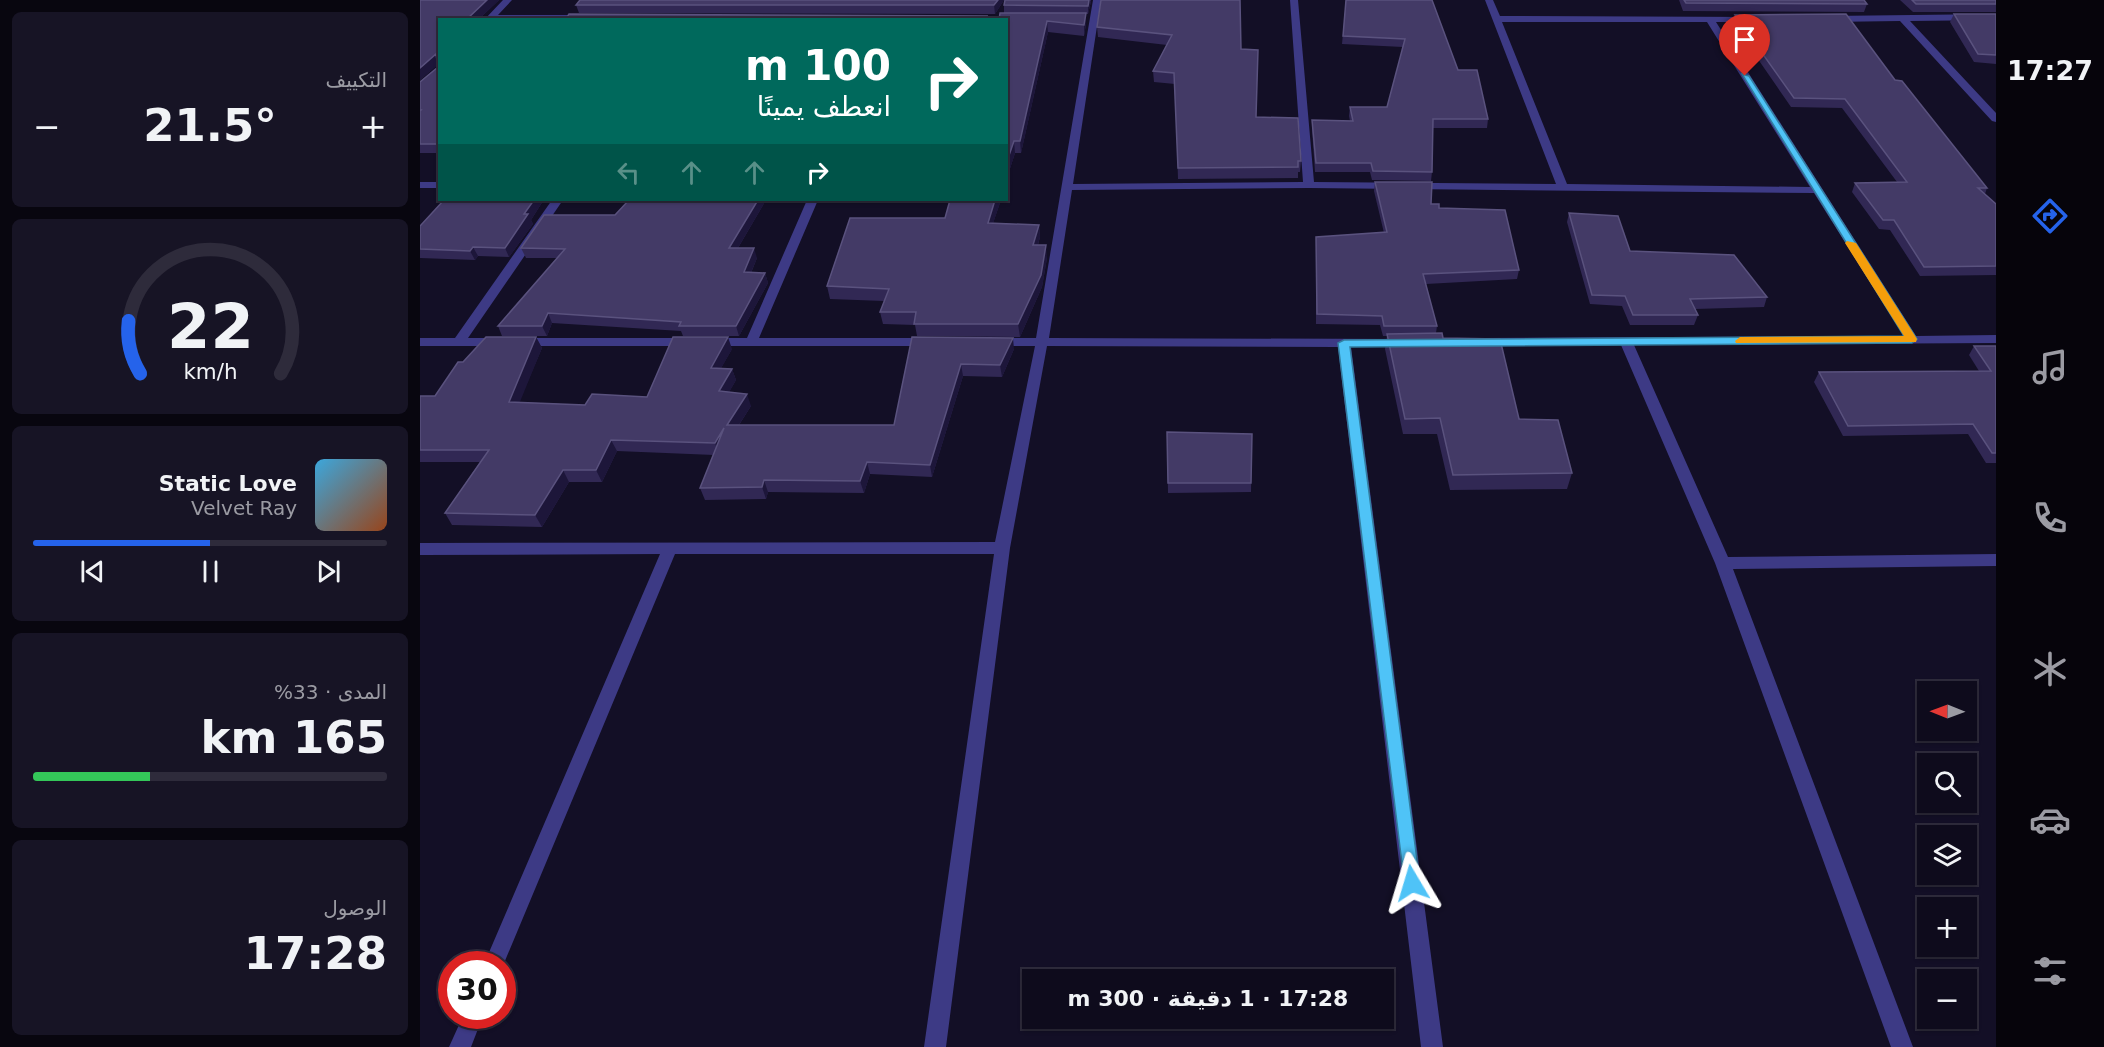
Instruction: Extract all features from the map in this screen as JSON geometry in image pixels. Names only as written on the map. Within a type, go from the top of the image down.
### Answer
[{"type":"street","points":[[490,18],[508,0]]},
{"type":"street","points":[[935,1047],[1002,548],[1042,341],[1068,187],[1088,20],[1097,0]]},
{"type":"street","points":[[1294,0],[1309,185]]},
{"type":"street","points":[[1489,0],[1563,187]]},
{"type":"street","points":[[1823,19],[1996,17]]},
{"type":"street","points":[[1709,18],[1912,339]]},
{"type":"street","points":[[1008,19],[1034,19]]},
{"type":"street","points":[[1496,19],[1766,19]]},
{"type":"street","points":[[1903,19],[1996,119]]},
{"type":"street","points":[[420,185],[438,185]]},
{"type":"street","points":[[1068,187],[1309,185],[1817,190]]},
{"type":"street","points":[[459,342],[556,201]]},
{"type":"street","points":[[751,343],[813,201]]},
{"type":"street","points":[[1462,342],[1996,339]]},
{"type":"street","points":[[1626,341],[1723,563],[1902,1047]]},
{"type":"street","points":[[420,342],[949,342]]},
{"type":"street","points":[[984,342],[1415,343]]},
{"type":"street","points":[[1344,343],[1432,1047]]},
{"type":"street","points":[[500,951],[670,548]]},
{"type":"street","points":[[420,549],[1002,548]]},
{"type":"street","points":[[1723,563],[1996,560]]},
{"type":"street","points":[[460,1047],[468,1029]]},
{"type":"building","points":[[420,0],[487,0],[468,18],[438,18],[438,67],[436,54],[420,68]]},
{"type":"building","points":[[580,0],[998,0],[994,5],[576,5]]},
{"type":"building","points":[[1005,0],[1089,0],[1088,6],[1004,5]]},
{"type":"building","points":[[1101,0],[1240,0],[1241,49],[1258,50],[1256,117],[1298,118],[1301,161],[1298,161],[1298,167],[1178,168],[1174,73],[1153,71],[1172,35],[1097,27]]},
{"type":"building","points":[[1346,0],[1432,0],[1458,70],[1477,70],[1488,119],[1433,119],[1432,172],[1373,171],[1371,163],[1316,163],[1312,120],[1353,121],[1350,107],[1387,107],[1405,39],[1343,36]]},
{"type":"building","points":[[1684,0],[1864,0],[1867,4],[1686,3]]},
{"type":"building","points":[[1912,0],[1996,0],[1996,4],[1916,4]]},
{"type":"building","points":[[1000,13],[1086,13],[1084,25],[1047,21],[1020,141],[1014,141],[1008,158],[1008,18],[999,18]]},
{"type":"building","points":[[569,14],[987,16],[986,18],[566,18]]},
{"type":"building","points":[[1846,14],[1895,80],[1902,81],[1987,188],[1978,188],[1996,204],[1996,266],[1924,267],[1894,220],[1883,220],[1855,183],[1907,182],[1845,99],[1794,98],[1735,15]]},
{"type":"building","points":[[1954,14],[1996,14],[1996,55],[1978,54]]},
{"type":"building","points":[[438,67],[438,144],[420,144],[420,82]]},
{"type":"building","points":[[1375,182],[1432,182],[1431,204],[1439,204],[1439,208],[1505,210],[1519,270],[1423,274],[1437,326],[1384,326],[1382,316],[1317,314],[1316,237],[1387,232]]},
{"type":"building","points":[[443,201],[533,201],[524,214],[528,214],[505,248],[473,247],[470,251],[420,249],[420,226]]},
{"type":"building","points":[[628,201],[757,201],[729,248],[754,248],[744,272],[765,273],[736,326],[679,326],[681,322],[548,313],[542,326],[498,326],[565,249],[521,248],[544,215],[615,215]]},
{"type":"building","points":[[950,201],[995,201],[988,223],[1039,225],[1033,245],[1046,245],[1041,275],[1018,324],[914,324],[916,312],[880,312],[889,289],[827,286],[850,218],[945,218]]},
{"type":"building","points":[[1569,213],[1618,216],[1630,251],[1734,255],[1767,297],[1690,299],[1698,315],[1633,315],[1625,296],[1592,295]]},
{"type":"building","points":[[1442,333],[1443,338],[1500,339],[1519,419],[1558,420],[1572,473],[1453,475],[1440,418],[1405,419],[1387,334]]},
{"type":"building","points":[[486,337],[536,337],[509,402],[585,405],[592,394],[647,397],[673,337],[728,337],[711,368],[732,369],[719,391],[747,394],[727,425],[894,425],[912,337],[1013,338],[1000,365],[961,364],[930,465],[867,462],[860,481],[764,480],[762,487],[700,488],[724,428],[715,443],[611,440],[596,470],[563,470],[535,515],[445,513],[489,450],[420,450],[420,396],[435,396],[458,362],[463,362]]},
{"type":"building","points":[[1974,346],[1996,346],[1996,453],[1992,453],[1973,424],[1848,426],[1819,372],[1991,371]]},
{"type":"building","points":[[1167,432],[1252,434],[1251,483],[1168,483]]},
{"type":"slow traffic","points":[[1740,341],[1912,339],[1851,243]]},
{"type":"route","points":[[1412,883],[1344,343],[1912,339],[1745,76]]}]
